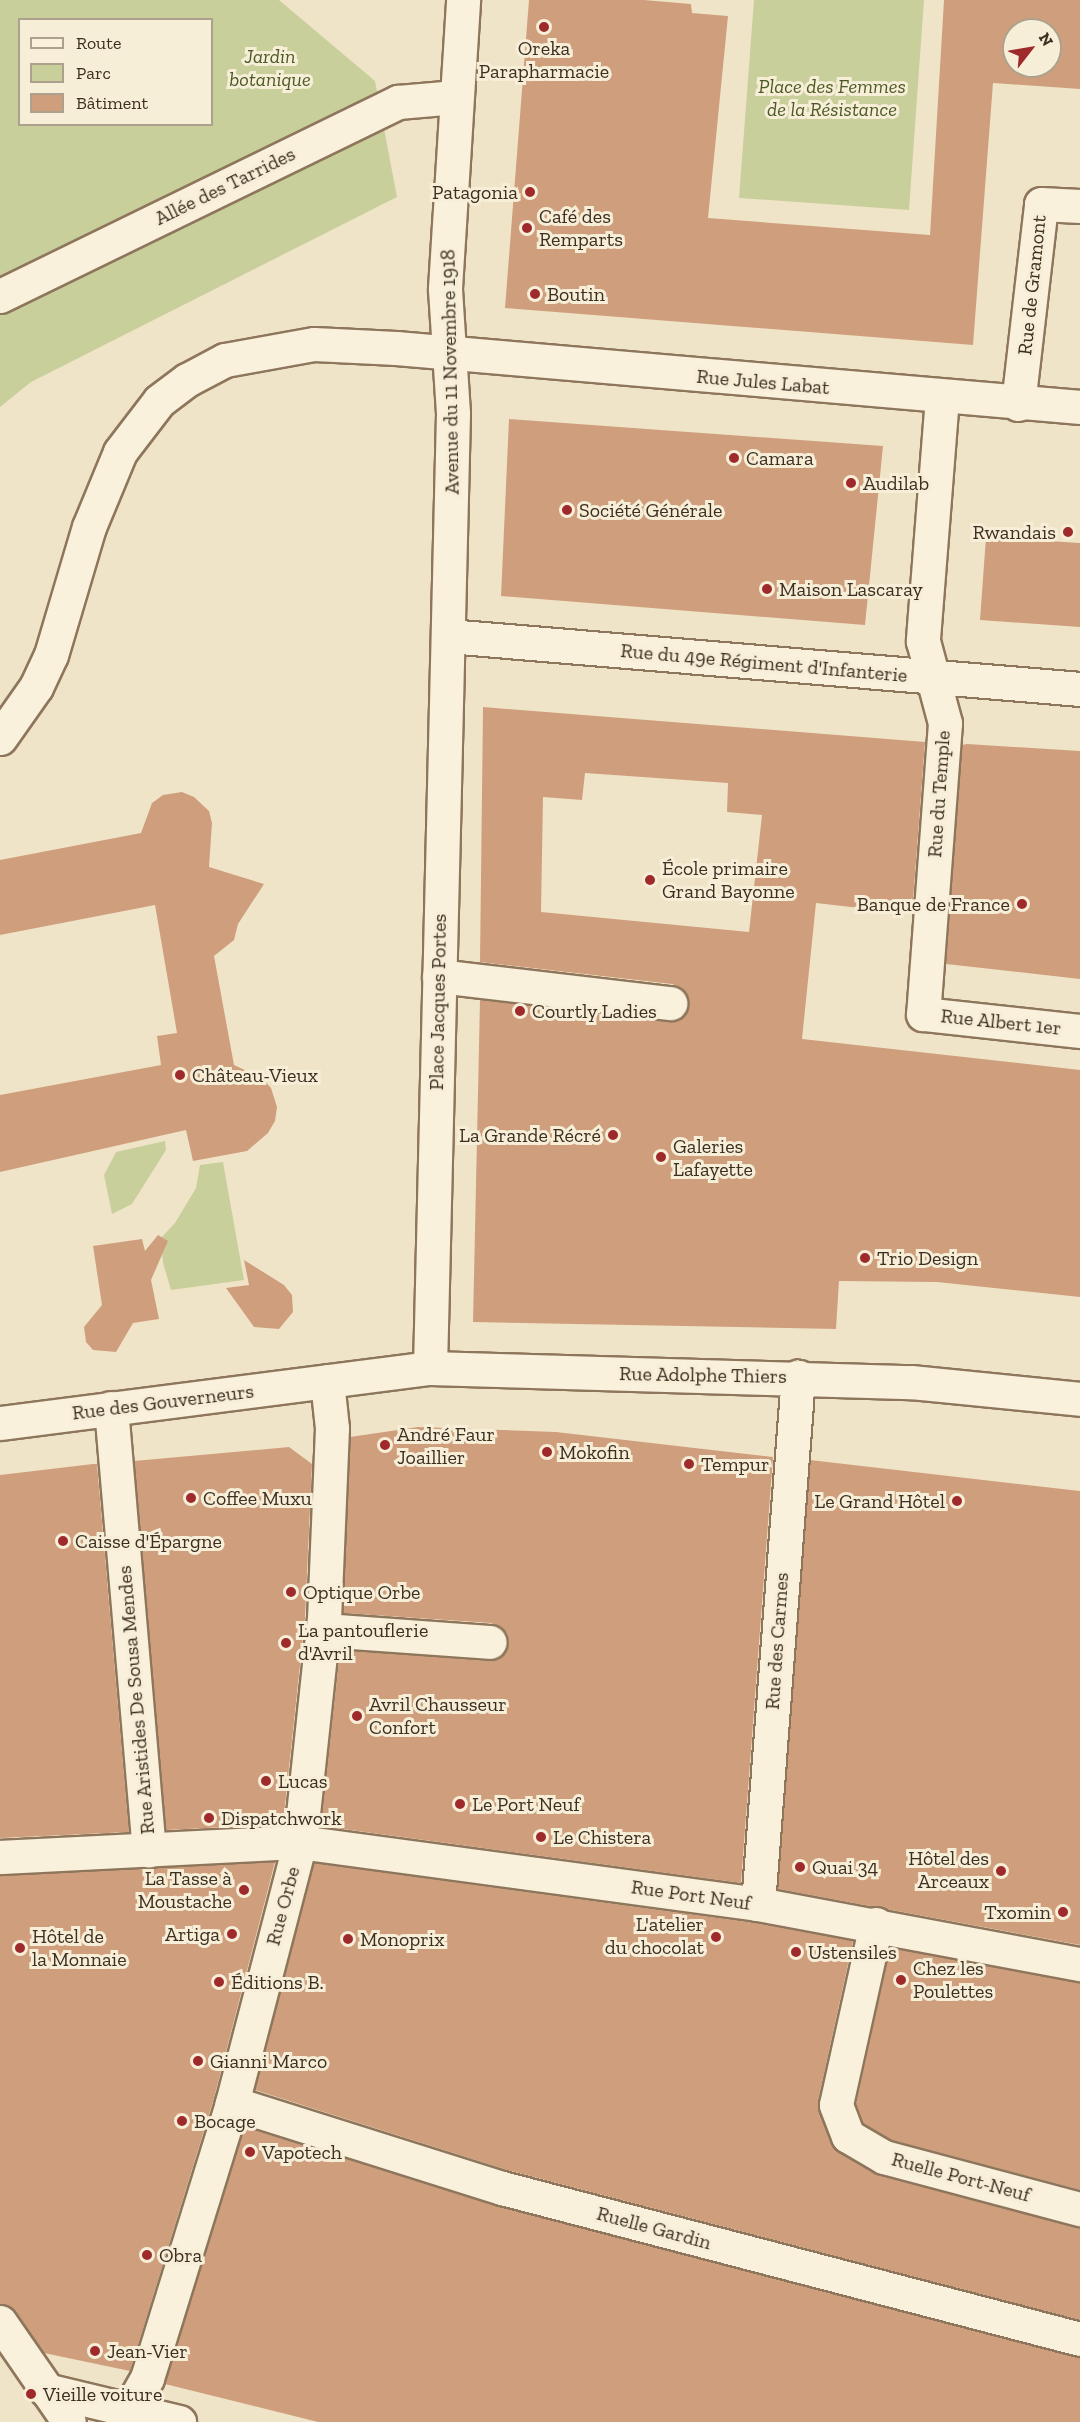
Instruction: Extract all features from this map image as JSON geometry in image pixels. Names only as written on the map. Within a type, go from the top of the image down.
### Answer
[{"type":"street","name":"Avenue du 11 Novembre 1918","points":[[448,636],[453,412],[447,352],[445,288],[463,0]]},
{"type":"street","name":"Allée des Tarrides","points":[[0,296],[398,102],[456,97]]},
{"type":"street","name":"Rue de Gramont","points":[[1018,404],[1041,204],[1080,206]]},
{"type":"street","name":"Rue Jules Labat","points":[[0,738],[24,706],[51,655],[89,527],[120,452],[159,402],[187,380],[225,360],[262,351],[314,344],[447,352],[1018,404],[1080,407]]},
{"type":"street","name":"Rue du Temple","points":[[923,1014],[945,723],[930,678],[923,641],[942,397]]},
{"type":"street","name":"Rue du 49e Régiment d'Infanterie","points":[[448,636],[1080,689]]},
{"type":"street","name":"Place Jacques Portes","points":[[430,1368],[448,636]]},
{"type":"street","points":[[439,976],[670,1003]]},
{"type":"street","name":"Rue Albert 1er","points":[[923,1014],[1080,1031]]},
{"type":"street","name":"Rue Adolphe Thiers","points":[[327,1381],[430,1368],[911,1382],[1080,1399]]},
{"type":"street","name":"Rue des Carmes","points":[[758,1904],[798,1377]]},
{"type":"street","name":"Rue des Gouverneurs","points":[[0,1423],[327,1381]]},
{"type":"street","name":"Rue Orbe","points":[[125,2416],[147,2378],[232,2103],[300,1842],[323,1630],[332,1428],[327,1381]]},
{"type":"street","name":"Rue Aristides De Sousa Mendes","points":[[111,1408],[149,1850]]},
{"type":"street","points":[[323,1630],[490,1642]]},
{"type":"street","name":"Rue Port Neuf","points":[[0,1857],[300,1842],[758,1904],[876,1924],[1080,1964]]},
{"type":"street","name":"Ruelle Port-Neuf","points":[[876,1924],[836,2105],[848,2136],[884,2157],[1080,2209]]},
{"type":"street","name":"Ruelle Gardin","points":[[232,2103],[502,2188],[1080,2339]]},
{"type":"street","points":[[0,2322],[67,2421]]},
{"type":"street","points":[[46,2390],[125,2416],[179,2422]]},
{"type":"green space","name":"Jardin botanique","points":[[0,0],[279,0],[375,81],[397,197],[31,382],[0,407]]},
{"type":"green space","name":"Place des Femmes de la Résistance","points":[[754,0],[924,0],[909,210],[739,198]]},
{"type":"green space","points":[[165,1141],[166,1150],[132,1204],[112,1214],[104,1175],[116,1152]]},
{"type":"green space","points":[[223,1162],[244,1280],[171,1290],[163,1263],[161,1238],[175,1223],[196,1188],[200,1165]]},
{"type":"building","points":[[529,0],[644,0],[691,4],[692,13],[728,16],[708,218],[930,235],[944,0],[1080,0],[1080,89],[993,83],[973,345],[505,308]]},
{"type":"building","points":[[509,419],[883,446],[865,625],[501,596]]},
{"type":"building","points":[[986,537],[1080,543],[1080,627],[980,620]]},
{"type":"building","points":[[483,707],[925,742],[912,914],[816,903],[802,1039],[1080,1070],[1080,1297],[937,1282],[839,1281],[836,1329],[473,1322],[480,1000],[668,1022],[685,1015],[689,1005],[682,988],[672,984],[480,962]],"holes":[[[585,773],[728,783],[727,812],[762,815],[749,932],[541,912],[543,797],[582,800]]]},
{"type":"building","points":[[962,745],[1080,751],[1080,979],[946,964]]},
{"type":"building","name":"Château-Vieux","points":[[182,792],[194,797],[209,811],[212,823],[209,867],[264,884],[238,924],[234,940],[214,956],[234,1065],[262,1078],[271,1088],[277,1107],[275,1121],[268,1133],[247,1151],[193,1161],[186,1130],[0,1172],[0,1095],[161,1065],[157,1036],[177,1033],[155,905],[0,935],[0,860],[141,833],[152,803],[163,795]]},
{"type":"building","points":[[158,1235],[168,1241],[151,1280],[159,1319],[133,1323],[116,1352],[93,1350],[86,1342],[84,1327],[102,1305],[93,1246],[142,1239],[145,1251]]},
{"type":"building","points":[[244,1260],[284,1285],[292,1295],[293,1312],[279,1329],[254,1327],[226,1288],[249,1285]]},
{"type":"building","points":[[418,1427],[556,1432],[773,1457],[741,1883],[321,1826],[340,1650],[489,1661],[499,1659],[509,1644],[507,1633],[491,1623],[343,1613],[350,1437]]},
{"type":"building","points":[[289,1447],[312,1464],[305,1618],[283,1824],[166,1830],[134,1461]]},
{"type":"building","points":[[810,1460],[1080,1491],[1080,1945],[778,1889]]},
{"type":"building","points":[[97,1464],[129,1832],[0,1838],[0,1475]]},
{"type":"building","points":[[275,1862],[214,2098],[130,2371],[44,2353],[15,2311],[0,2304],[0,1876]]},
{"type":"building","points":[[314,1863],[755,1923],[853,1941],[818,2101],[831,2143],[839,2152],[879,2175],[1080,2227],[1080,2320],[507,2170],[255,2090]]},
{"type":"building","points":[[890,1948],[1080,1982],[1080,2190],[891,2140],[863,2123],[856,2104]]},
{"type":"building","points":[[244,2127],[497,2206],[1080,2357],[1080,2422],[318,2422],[165,2384]]},
{"type":"place","name":"Oreka Parapharmacie","points":[[544,27]]},
{"type":"place","name":"Patagonia","points":[[530,192]]},
{"type":"place","name":"Café des Remparts","points":[[527,228]]},
{"type":"place","name":"Boutin","points":[[535,294]]},
{"type":"place","name":"Camara","points":[[734,458]]},
{"type":"place","name":"Audilab","points":[[851,483]]},
{"type":"place","name":"Société Générale","points":[[567,510]]},
{"type":"place","name":"Rwandais","points":[[1068,532]]},
{"type":"place","name":"Maison Lascaray","points":[[767,589]]},
{"type":"place","name":"École primaire Grand Bayonne","points":[[650,880]]},
{"type":"place","name":"Banque de France","points":[[1022,904]]},
{"type":"place","name":"Courtly Ladies","points":[[520,1011]]},
{"type":"place","name":"Château-Vieux","points":[[180,1075]]},
{"type":"place","name":"La Grande Récré","points":[[613,1135]]},
{"type":"place","name":"Galeries Lafayette","points":[[661,1157]]},
{"type":"place","name":"Trio Design","points":[[865,1258]]},
{"type":"place","name":"André Faur Joaillier","points":[[385,1445]]},
{"type":"place","name":"Mokofin","points":[[547,1452]]},
{"type":"place","name":"Tempur","points":[[689,1464]]},
{"type":"place","name":"Coffee Muxu","points":[[191,1498]]},
{"type":"place","name":"Le Grand Hôtel","points":[[957,1501]]},
{"type":"place","name":"Caisse d'Épargne","points":[[63,1541]]},
{"type":"place","name":"Optique Orbe","points":[[291,1592]]},
{"type":"place","name":"La pantouflerie d'Avril","points":[[286,1643]]},
{"type":"place","name":"Avril Chausseur Confort","points":[[357,1716]]},
{"type":"place","name":"Lucas","points":[[266,1781]]},
{"type":"place","name":"Le Port Neuf","points":[[460,1804]]},
{"type":"place","name":"Dispatchwork","points":[[209,1818]]},
{"type":"place","name":"Le Chistera","points":[[541,1837]]},
{"type":"place","name":"Quai 34","points":[[800,1867]]},
{"type":"place","name":"Hôtel des Arceaux","points":[[1001,1871]]},
{"type":"place","name":"La Tasse à Moustache","points":[[244,1890]]},
{"type":"place","name":"Txomin","points":[[1063,1912]]},
{"type":"place","name":"Artiga","points":[[232,1934]]},
{"type":"place","name":"L'atelier du chocolat","points":[[716,1937]]},
{"type":"place","name":"Monoprix","points":[[348,1939]]},
{"type":"place","name":"Hôtel de la Monnaie","points":[[20,1948]]},
{"type":"place","name":"Ustensiles","points":[[796,1952]]},
{"type":"place","name":"Chez les Poulettes","points":[[901,1980]]},
{"type":"place","name":"Éditions B.","points":[[219,1982]]},
{"type":"place","name":"Gianni Marco","points":[[198,2061]]},
{"type":"place","name":"Bocage","points":[[182,2121]]},
{"type":"place","name":"Vapotech","points":[[250,2152]]},
{"type":"place","name":"Obra","points":[[147,2255]]},
{"type":"place","name":"Jean-Vier","points":[[95,2351]]},
{"type":"place","name":"Vieille voiture","points":[[31,2394]]}]
